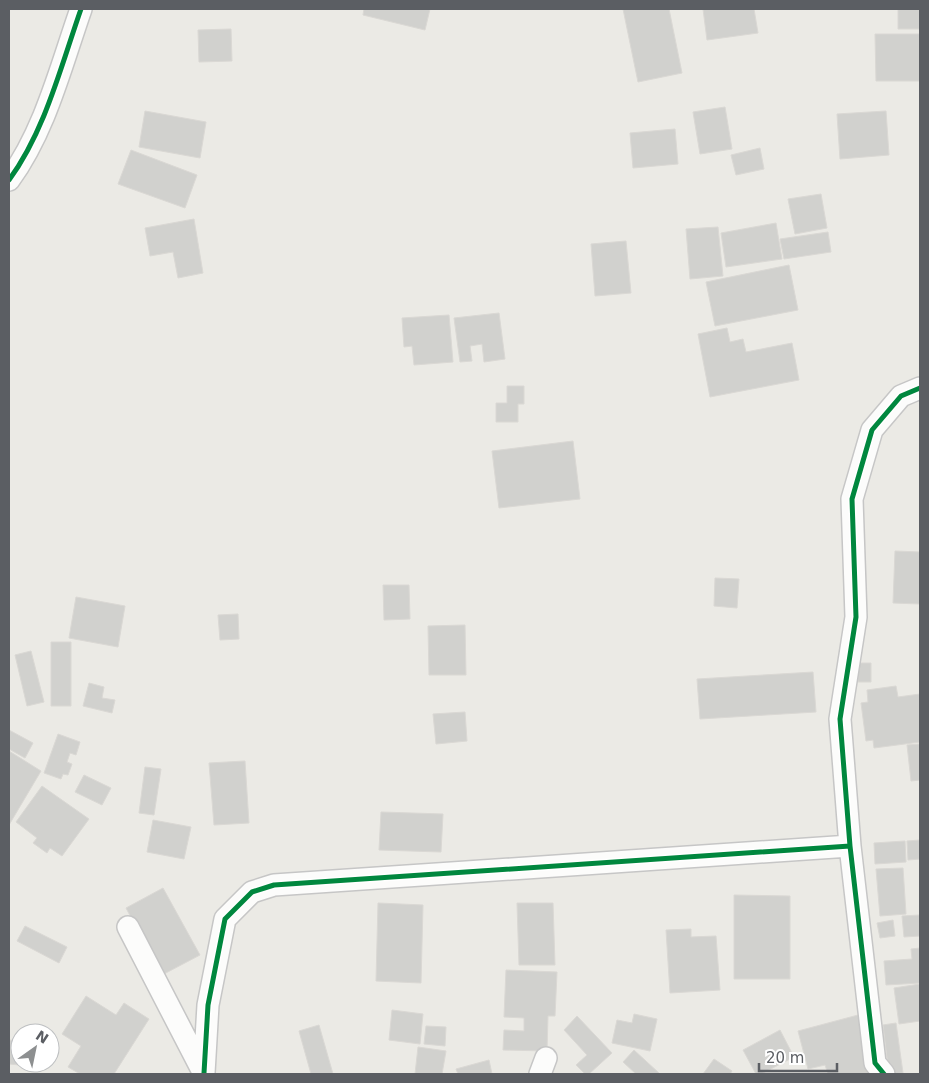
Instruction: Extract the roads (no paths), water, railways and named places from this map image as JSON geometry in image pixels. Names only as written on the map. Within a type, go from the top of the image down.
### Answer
[{"type":"street","points":[[9,180],[21,163],[48,104],[81,9]]},
{"type":"street","points":[[884,1074],[875,1063],[850,846],[840,719],[856,617],[852,499],[872,430],[901,396],[920,388]]},
{"type":"street","points":[[204,1074],[208,1005],[225,919],[252,892],[284,884],[850,846]]},
{"type":"street","points":[[128,927],[204,1074]]}]
